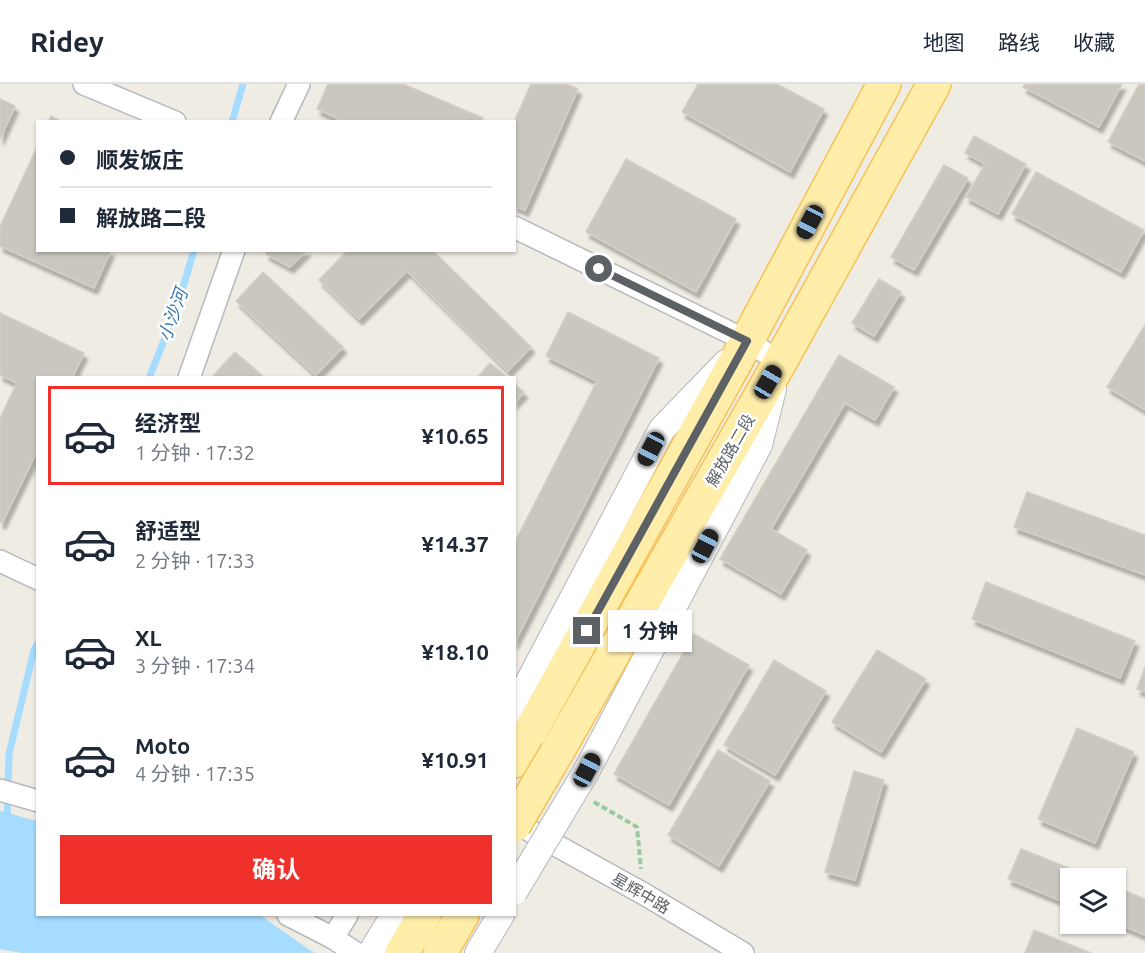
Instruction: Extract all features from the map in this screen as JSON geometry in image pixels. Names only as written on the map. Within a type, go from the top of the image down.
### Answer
[{"type":"main road","points":[[520,736],[747,341],[884,84]]},
{"type":"main road","name":"解放路二段","points":[[522,827],[557,752],[780,362],[934,84]]},
{"type":"main road","points":[[402,953],[423,916]]},
{"type":"main road","points":[[440,953],[461,916]]},
{"type":"street","points":[[84,84],[170,120]]},
{"type":"street","points":[[282,120],[299,84]]},
{"type":"street","points":[[516,228],[747,341],[780,362],[759,445],[581,780],[516,889]]},
{"type":"street","points":[[190,376],[233,252]]},
{"type":"street","points":[[0,790],[30,799]]},
{"type":"street","name":"星辉中路","points":[[522,827],[644,894],[743,953]]},
{"type":"street","points":[[290,916],[333,938],[356,953]]},
{"type":"street","points":[[333,938],[346,916]]},
{"type":"street","points":[[371,953],[393,916]]},
{"type":"street","points":[[478,953],[500,916]]},
{"type":"path","points":[[581,780],[637,827],[644,894]]},
{"type":"water","points":[[0,811],[36,821],[36,916],[261,916],[314,953],[21,953],[0,949]]},
{"type":"building","points":[[328,84],[403,84],[483,118],[482,120],[342,120],[317,109]]},
{"type":"building","points":[[531,84],[566,84],[578,89],[525,210],[516,207],[515,120]]},
{"type":"building","points":[[698,84],[777,84],[824,109],[790,172],[682,112]]},
{"type":"building","points":[[1025,84],[1122,84],[1099,127],[1023,87]]},
{"type":"building","points":[[1139,84],[1145,85],[1145,161],[1108,142]]},
{"type":"building","points":[[0,99],[15,106],[0,139]]},
{"type":"building","points":[[974,136],[1026,164],[998,214],[966,197],[985,164],[965,153]]},
{"type":"building","points":[[36,149],[36,252],[110,252],[94,288],[0,246],[0,227]]},
{"type":"building","points":[[626,159],[736,219],[696,292],[586,232]]},
{"type":"building","points":[[944,165],[968,178],[914,270],[891,257]]},
{"type":"building","points":[[1036,172],[1144,230],[1121,272],[1012,214]]},
{"type":"building","points":[[266,252],[305,252],[290,267],[266,254]]},
{"type":"building","points":[[346,252],[434,252],[531,347],[508,371],[407,271],[359,319],[319,280]]},
{"type":"building","points":[[263,272],[343,347],[316,375],[236,301]]},
{"type":"building","points":[[879,279],[901,292],[874,336],[852,323]]},
{"type":"building","points":[[568,312],[659,358],[516,640],[516,540],[597,381],[546,356]]},
{"type":"building","points":[[0,313],[84,353],[73,376],[36,376],[36,453],[2,523],[0,522],[0,418],[17,383],[0,375]]},
{"type":"building","points":[[1145,325],[1145,410],[1107,387]]},
{"type":"building","points":[[235,352],[263,376],[213,376]]},
{"type":"building","points":[[839,355],[894,387],[875,420],[845,403],[771,529],[807,550],[781,594],[720,559]]},
{"type":"building","points":[[490,363],[506,376],[479,376]]},
{"type":"building","points":[[516,386],[524,392],[516,401]]},
{"type":"building","points":[[1027,492],[1145,535],[1145,575],[1014,527]]},
{"type":"building","points":[[986,582],[1135,641],[1120,678],[972,619]]},
{"type":"building","points":[[694,634],[749,665],[669,805],[614,774]]},
{"type":"building","points":[[877,650],[926,679],[881,752],[832,722]]},
{"type":"building","points":[[774,660],[826,691],[775,775],[724,745]]},
{"type":"building","points":[[1145,667],[1145,692],[1137,689]]},
{"type":"building","points":[[1077,728],[1134,752],[1095,843],[1038,819]]},
{"type":"building","points":[[718,750],[770,781],[719,866],[668,835]]},
{"type":"building","points":[[854,771],[884,780],[855,880],[825,872]]},
{"type":"building","points":[[1021,849],[1068,868],[1060,868],[1060,900],[1008,879]]},
{"type":"building","points":[[1126,891],[1145,899],[1145,935],[1126,927]]},
{"type":"building","points":[[1034,930],[1091,953],[1025,953]]},
{"type":"waterway","name":"小沙河","points":[[233,120],[243,84]]},
{"type":"waterway","name":"小沙河","points":[[150,376],[177,308],[193,252]]},
{"type":"waterway","name":"小沙河","points":[[7,823],[9,754],[36,646]]},
{"type":"route","points":[[587,631],[747,341],[599,269]]}]
